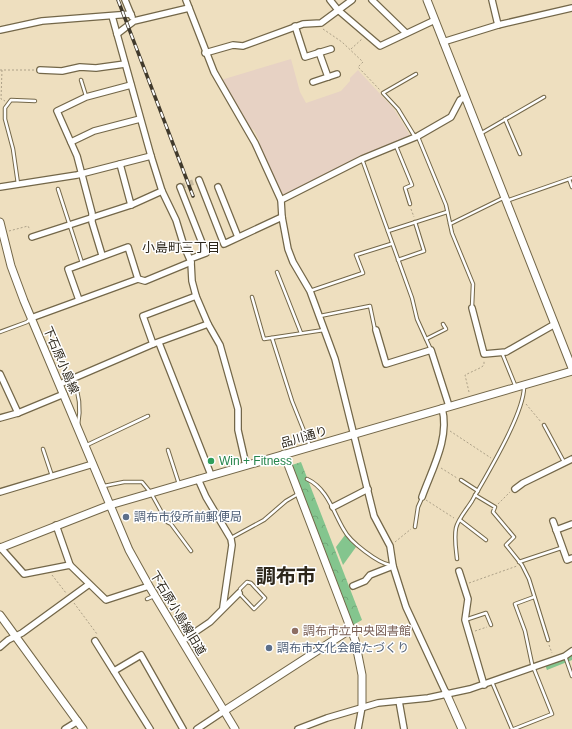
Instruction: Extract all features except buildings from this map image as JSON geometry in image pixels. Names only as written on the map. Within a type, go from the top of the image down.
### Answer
[{"type":"street","points":[[125,0],[134,21]]},
{"type":"street","points":[[186,0],[205,53],[214,72],[255,143],[281,200],[282,217],[293,262],[310,291],[335,360],[374,516],[390,546],[393,566],[406,607],[462,729]]},
{"type":"street","points":[[330,0],[338,10],[380,46],[434,20]]},
{"type":"street","points":[[205,53],[232,45],[244,46],[295,26],[321,23],[352,0]]},
{"type":"street","points":[[372,0],[406,33]]},
{"type":"street","points":[[427,0],[572,370]]},
{"type":"street","points":[[492,0],[498,25]]},
{"type":"street","points":[[117,34],[134,21],[189,8]]},
{"type":"street","points":[[443,42],[498,25],[572,8]]},
{"type":"street","points":[[0,30],[42,21],[130,14]]},
{"type":"street","points":[[112,16],[150,156],[162,191],[176,220],[190,261],[192,281],[196,296],[208,324],[220,345],[238,410],[238,430],[246,465]]},
{"type":"street","points":[[295,26],[305,57],[331,49]]},
{"type":"street","points":[[319,52],[328,77]]},
{"type":"street","points":[[40,70],[62,71],[80,67],[96,68],[125,64]]},
{"type":"street","points":[[313,82],[336,74]]},
{"type":"street","points":[[102,255],[71,142],[57,111],[86,97],[131,86]]},
{"type":"street","points":[[281,200],[362,159],[417,137],[451,117],[460,100],[465,97]]},
{"type":"street","points":[[71,142],[94,131],[140,119]]},
{"type":"street","points":[[0,187],[81,174],[150,156]]},
{"type":"street","points":[[120,164],[131,205]]},
{"type":"street","points":[[199,180],[224,244],[282,217]]},
{"type":"street","points":[[31,318],[138,279],[145,281],[206,253],[180,187]]},
{"type":"street","points":[[218,187],[238,237]]},
{"type":"street","points":[[32,237],[131,205],[162,191]]},
{"type":"street","name":"下石原小島線","points":[[0,222],[11,266],[31,318],[110,504]]},
{"type":"street","points":[[79,300],[68,269],[102,255],[128,247],[138,279]]},
{"type":"street","points":[[196,296],[143,316],[211,475]]},
{"type":"street","points":[[472,308],[484,354],[506,352],[555,324]]},
{"type":"street","points":[[60,384],[208,324]]},
{"type":"street","points":[[376,330],[386,364],[432,350],[446,407],[446,420],[443,441],[422,497]]},
{"type":"street","name":"品川通り","points":[[0,547],[110,504],[572,370]]},
{"type":"street","points":[[0,374],[18,413]]},
{"type":"street","points":[[0,418],[18,413],[64,394]]},
{"type":"street","points":[[284,454],[351,629],[362,675],[362,707],[358,729]]},
{"type":"street","points":[[515,489],[523,483],[572,459]]},
{"type":"street","points":[[0,492],[94,464]]},
{"type":"street","points":[[198,479],[206,497],[231,538],[232,545],[223,607]]},
{"type":"street","points":[[333,507],[368,489]]},
{"type":"street","name":"下石原小島線旧道","points":[[110,504],[129,550],[235,729]]},
{"type":"street","points":[[553,521],[567,560],[572,558]]},
{"type":"street","points":[[556,530],[572,524]]},
{"type":"street","points":[[56,525],[70,565],[88,585],[106,600],[149,586]]},
{"type":"street","points":[[0,547],[24,574],[70,565]]},
{"type":"street","points":[[353,586],[365,581],[370,575],[393,566]]},
{"type":"street","points":[[459,571],[468,599],[465,620],[484,685]]},
{"type":"street","points":[[0,647],[88,585]]},
{"type":"street","points":[[182,641],[210,622],[223,607],[239,593]]},
{"type":"street","points":[[0,614],[84,729]]},
{"type":"street","points":[[197,729],[351,629]]},
{"type":"street","points":[[95,641],[150,729]]},
{"type":"street","points":[[298,729],[378,702],[428,698],[484,685],[565,656],[572,651]]},
{"type":"street","points":[[114,671],[141,656],[183,729]]},
{"type":"street","points":[[399,701],[404,729]]},
{"type":"street","points":[[65,729],[78,721]]},
{"type":"lane","points":[[416,74],[383,93],[398,109],[417,137],[447,212],[450,224],[473,284],[472,308]]},
{"type":"lane","points":[[81,80],[86,97]]},
{"type":"lane","points":[[479,134],[544,96]]},
{"type":"lane","points":[[18,184],[13,149],[5,119],[5,108],[11,100],[35,101]]},
{"type":"lane","points":[[505,119],[520,154]]},
{"type":"lane","points":[[396,146],[412,185],[405,188],[410,204]]},
{"type":"lane","points":[[362,159],[388,231],[391,244],[398,260],[417,319],[432,350]]},
{"type":"lane","points":[[450,224],[505,199],[571,178],[572,187]]},
{"type":"lane","points":[[58,189],[83,263]]},
{"type":"lane","points":[[388,231],[447,212]]},
{"type":"lane","points":[[398,260],[424,251],[415,222]]},
{"type":"lane","points":[[310,291],[363,273],[356,255],[391,244]]},
{"type":"lane","points":[[277,272],[300,334]]},
{"type":"lane","points":[[252,297],[264,339],[324,330]]},
{"type":"lane","points":[[320,316],[370,306],[376,330]]},
{"type":"lane","points":[[0,332],[27,322],[31,318]]},
{"type":"lane","points":[[426,339],[446,329],[443,324]]},
{"type":"lane","points":[[272,338],[292,401],[311,446]]},
{"type":"lane","points":[[502,352],[516,387]]},
{"type":"lane","points":[[73,379],[78,392],[80,408],[78,427]]},
{"type":"lane","points":[[457,558],[455,541],[456,527],[476,495],[513,423],[522,399],[524,384]]},
{"type":"lane","points":[[86,446],[148,416]]},
{"type":"lane","points":[[544,425],[564,462]]},
{"type":"lane","points":[[43,449],[52,477]]},
{"type":"lane","points":[[168,450],[179,484]]},
{"type":"lane","points":[[307,479],[325,494],[333,507],[344,532],[357,545],[386,564],[393,566]]},
{"type":"lane","points":[[461,480],[478,490]]},
{"type":"lane","points":[[103,486],[124,482],[142,482],[151,493],[167,522],[171,524],[191,551]]},
{"type":"lane","points":[[231,538],[264,520],[286,501],[299,494]]},
{"type":"lane","points":[[476,495],[495,507],[493,512],[514,537],[506,545],[522,565],[548,640]]},
{"type":"lane","points":[[415,527],[418,507],[422,497]]},
{"type":"lane","points":[[460,521],[486,540]]},
{"type":"lane","points":[[519,562],[562,548]]},
{"type":"lane","points":[[247,582],[251,583],[265,598],[254,609],[239,593],[240,589],[247,582]]},
{"type":"lane","points":[[148,599],[155,596]]},
{"type":"lane","points":[[492,682],[513,729],[552,714],[534,666],[515,604],[534,597]]},
{"type":"lane","points":[[465,620],[486,613],[491,625]]},
{"type":"lane","points":[[565,656],[572,676]]},
{"type":"path","points":[[318,24],[363,62],[358,68],[383,93]]},
{"type":"path","points":[[350,50],[367,35]]},
{"type":"path","points":[[1,99],[1,70],[40,70]]},
{"type":"path","points":[[410,204],[415,222]]},
{"type":"path","points":[[2,232],[28,226],[32,237]]},
{"type":"path","points":[[470,394],[465,375],[484,364],[484,354]]},
{"type":"path","points":[[522,399],[544,425]]},
{"type":"path","points":[[445,428],[495,460]]},
{"type":"path","points":[[434,463],[461,480]]},
{"type":"path","points":[[495,507],[515,489]]},
{"type":"path","points":[[422,497],[460,521]]},
{"type":"path","points":[[390,546],[415,527]]},
{"type":"path","points":[[463,585],[522,565]]},
{"type":"path","points":[[48,570],[98,635],[95,641]]},
{"type":"path","points":[[469,633],[491,625]]},
{"type":"path","points":[[548,640],[553,660]]},
{"type":"shaded area","points":[[291,59],[300,92],[306,103],[341,91],[358,70],[394,109],[411,137],[356,159],[285,196],[281,193],[258,146],[260,142],[254,130],[250,128],[221,80]]},
{"type":"green space","points":[[301,462],[362,620],[353,625],[292,465]]},
{"type":"green space","points":[[345,535],[356,547],[343,565],[336,547]]},
{"type":"green space","points":[[572,655],[572,660],[547,670],[545,665]]},
{"type":"tunnel","points":[[180,187],[199,180]]},
{"type":"railway","points":[[118,0],[193,196]]},
{"type":"place","name":"Win + Fitness","points":[[211,461]]},
{"type":"place","name":"調布市役所前郵便局","points":[[126,517]]},
{"type":"place","name":"調布市立中央図書館","points":[[295,631]]},
{"type":"place","name":"調布市文化会館たづくり","points":[[269,648]]},
{"type":"district","name":"小島町三丁目","points":[[181,247]]},
{"type":"district","name":"調布市","points":[[286,576]]}]
